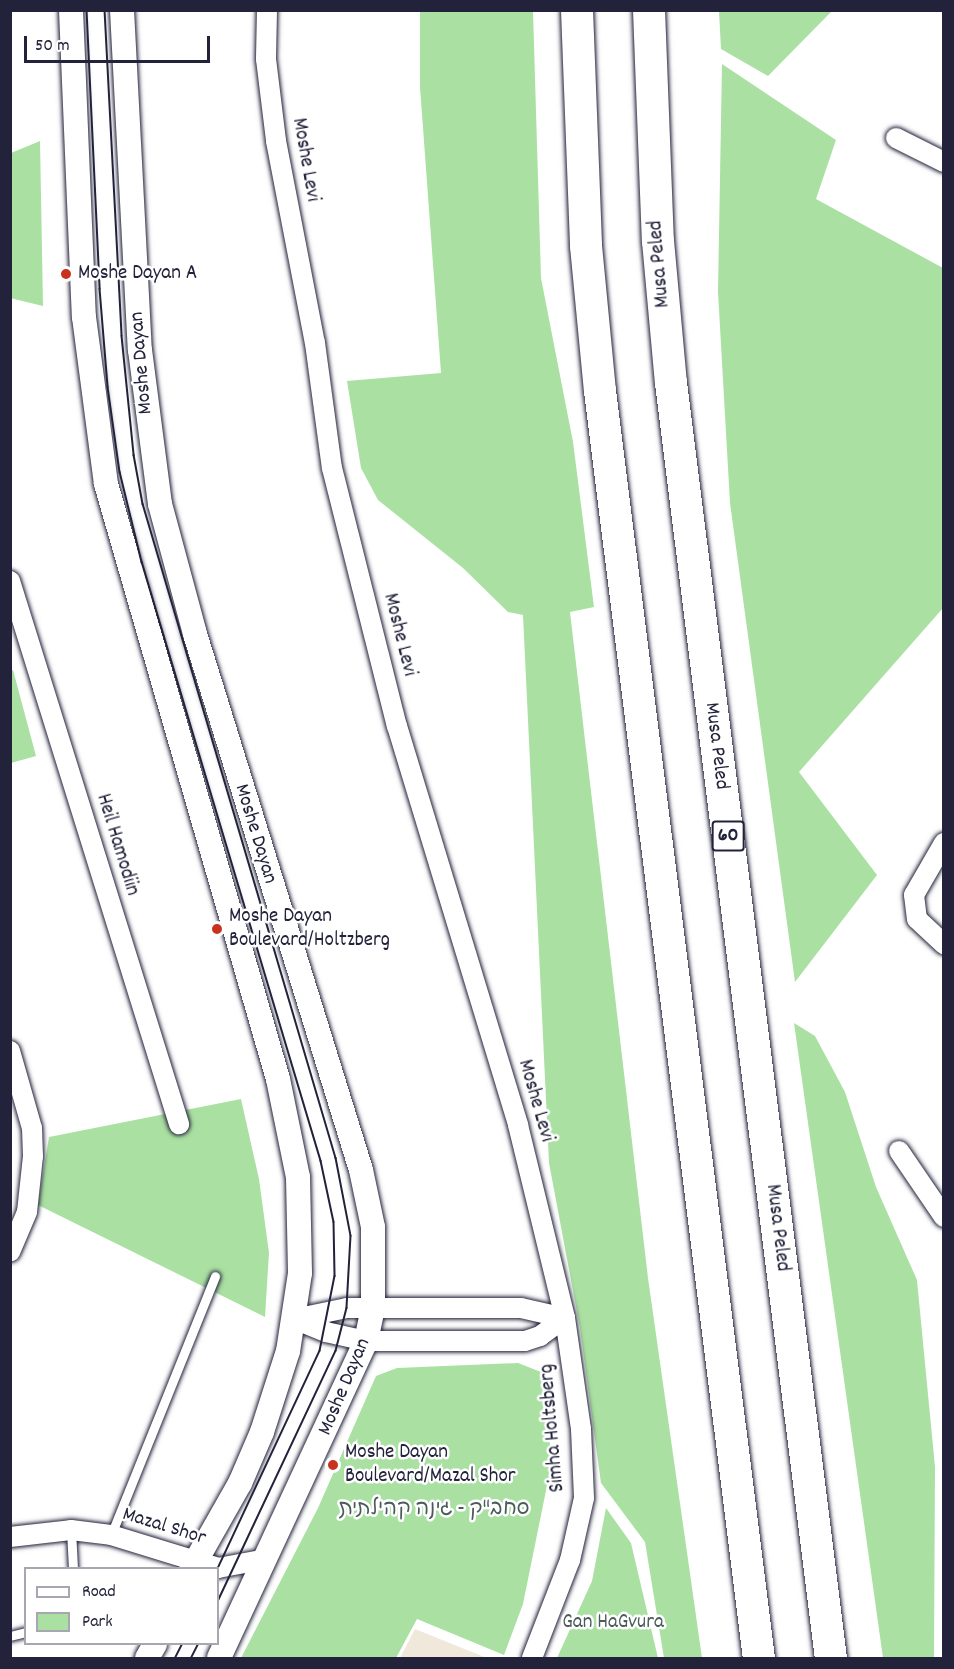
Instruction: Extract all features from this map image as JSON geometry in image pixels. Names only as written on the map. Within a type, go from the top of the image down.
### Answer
[{"type":"highway","points":[[577,10],[586,246],[600,391],[759,1659]]},
{"type":"highway","name":"Musa Peled","points":[[649,10],[657,229],[671,383],[831,1659]]},
{"type":"street","points":[[70,10],[84,317],[97,434],[118,532],[291,1130],[300,1222],[300,1274],[294,1319],[276,1392],[240,1483],[194,1566]]},
{"type":"street","name":"Moshe Dayan","points":[[122,10],[140,350],[160,504],[195,634],[366,1190],[373,1227],[373,1308],[366,1341],[219,1659]]},
{"type":"street","name":"Moshe Levi","points":[[267,10],[266,58],[276,141],[315,343],[332,468],[397,726],[518,1125],[551,1258]]},
{"type":"street","points":[[896,138],[944,162]]},
{"type":"street","name":"Heil Hamodiin","points":[[10,581],[179,1124]]},
{"type":"street","points":[[944,843],[914,895],[917,919],[944,944]]},
{"type":"street","points":[[10,1051],[32,1128],[33,1156],[27,1212],[10,1252]]},
{"type":"street","points":[[899,1151],[944,1216]]},
{"type":"street","name":"Simha Holtsberg","points":[[532,1659],[570,1560],[584,1498],[581,1430],[565,1318],[551,1258]]},
{"type":"street","points":[[294,1319],[331,1309],[373,1308],[521,1308],[565,1318]]},
{"type":"street","points":[[294,1319],[326,1332],[366,1341],[525,1341],[540,1336],[565,1318]]},
{"type":"street","name":"Mazal Shor","points":[[10,1537],[71,1530],[111,1535],[157,1546],[194,1566],[214,1567]]},
{"type":"street","name":"Mazal Shor","points":[[219,1567],[234,1568],[266,1559]]},
{"type":"street","points":[[147,1659],[154,1645]]},
{"type":"lane","points":[[111,1535],[215,1276]]},
{"type":"lane","points":[[71,1530],[73,1567]]},
{"type":"shaded area","points":[[415,1629],[487,1658],[400,1658]]},
{"type":"green space","points":[[719,10],[832,11],[768,76],[721,49]]},
{"type":"green space","points":[[420,11],[533,11],[541,278],[573,442],[594,607],[570,612],[648,1278],[702,1658],[664,1658],[645,1542],[601,1483],[580,1328],[549,1163],[523,615],[508,612],[463,568],[378,500],[361,468],[347,381],[441,373],[420,87]]},
{"type":"green space","points":[[722,64],[836,140],[816,199],[943,268],[943,608],[799,772],[877,875],[795,982],[730,503],[718,292]]},
{"type":"green space","points":[[40,141],[43,306],[10,298],[11,153]]},
{"type":"green space","points":[[13,670],[36,756],[11,763],[10,671]]},
{"type":"green space","points":[[794,1023],[815,1036],[845,1092],[876,1187],[917,1280],[935,1467],[934,1658],[883,1658]]},
{"type":"green space","points":[[241,1099],[259,1179],[269,1253],[265,1317],[38,1205],[49,1137]]},
{"type":"green space","name":"סחב\"ק - גינה קהילתית","points":[[518,1363],[541,1372],[552,1461],[523,1604],[504,1655],[417,1619],[396,1658],[241,1658],[318,1508],[376,1376],[397,1368]]},
{"type":"green space","name":"Gan HaGvura","points":[[606,1508],[631,1543],[658,1658],[557,1658],[592,1581]]},
{"type":"tram line","points":[[87,10],[100,289],[108,387],[120,472],[142,562],[321,1161],[334,1222],[335,1276],[320,1351],[219,1567]]},
{"type":"tram line","points":[[105,10],[122,336],[134,455],[143,504],[336,1158],[351,1236],[347,1308],[336,1351],[219,1600]]},
{"type":"tram line","points":[[175,1658],[182,1645]]},
{"type":"tram line","points":[[191,1658],[198,1645]]},
{"type":"place","name":"Moshe Dayan A","points":[[66,274]]},
{"type":"place","name":"Moshe Dayan Boulevard/Holtzberg","points":[[217,929]]},
{"type":"place","name":"Moshe Dayan Boulevard/Mazal Shor","points":[[333,1465]]}]
